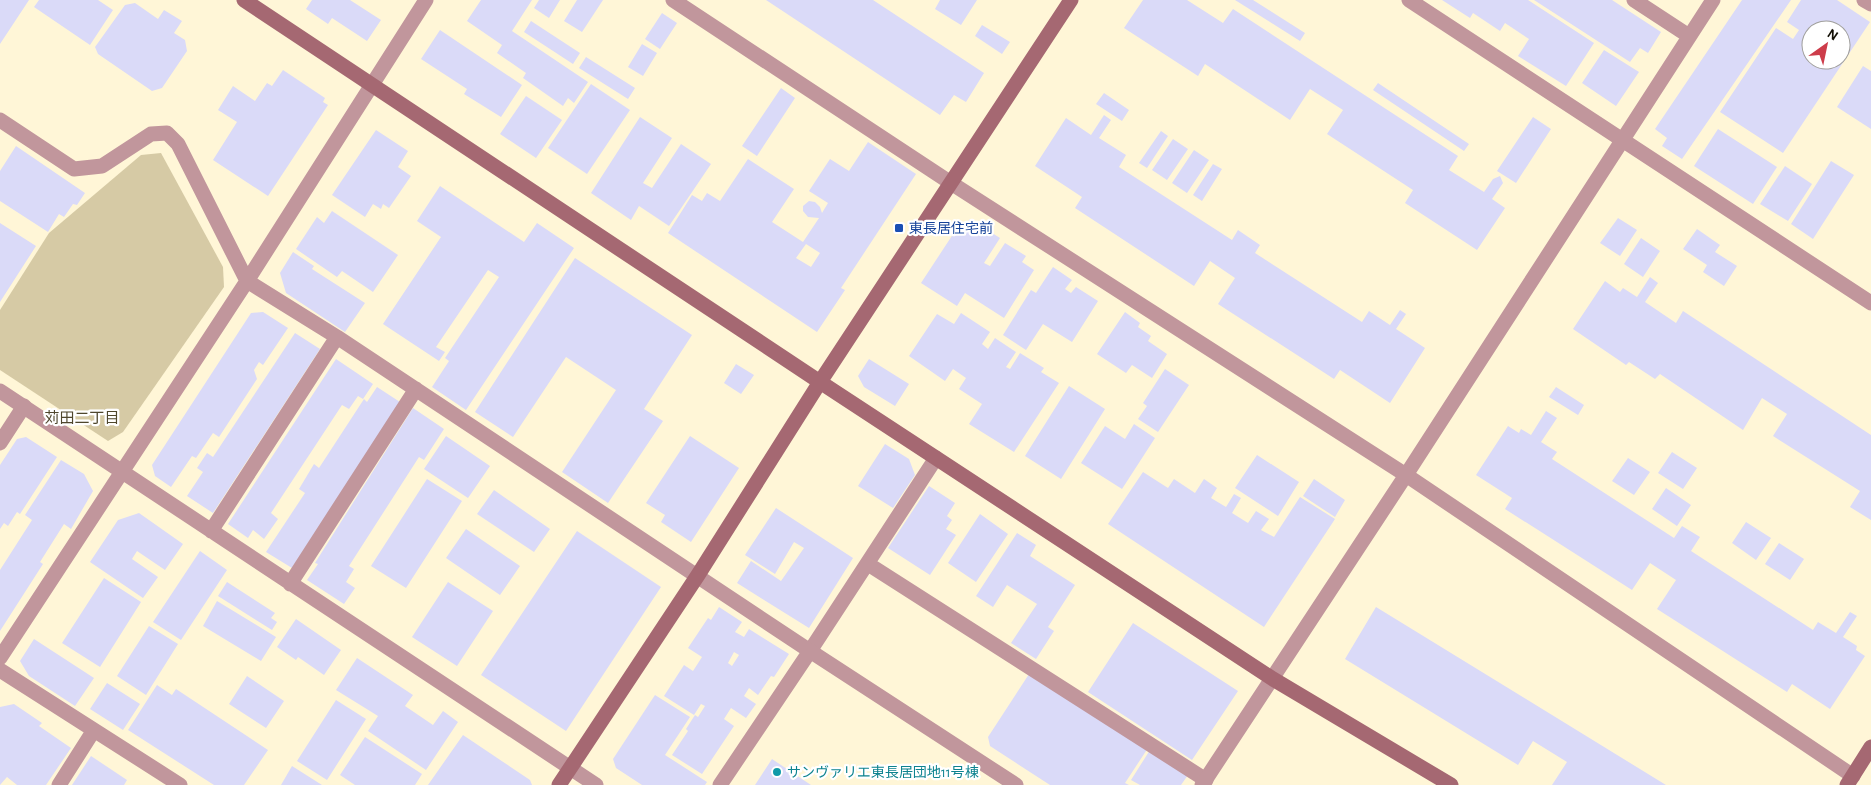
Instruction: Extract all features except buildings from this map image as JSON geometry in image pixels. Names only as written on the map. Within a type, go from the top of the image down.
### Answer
[{"type":"street","points":[[244,0],[372,83],[820,382],[1273,679],[1451,785]]},
{"type":"street","points":[[0,658],[247,281],[426,0]]},
{"type":"street","points":[[673,0],[951,183],[1406,475],[1850,780],[1871,747]]},
{"type":"street","points":[[559,785],[698,575],[820,382],[1071,0]]},
{"type":"street","points":[[1409,0],[1871,303]]},
{"type":"street","points":[[1634,0],[1690,36]]},
{"type":"street","points":[[868,564],[1204,782],[1406,475],[1713,0]]},
{"type":"street","points":[[1864,0],[1871,4]]},
{"type":"street","points":[[0,120],[74,169],[102,166],[151,134],[167,133],[178,144],[247,281],[337,337],[698,575],[810,652],[1016,785]]},
{"type":"street","points":[[211,532],[337,337]]},
{"type":"street","points":[[290,584],[416,389]]},
{"type":"street","points":[[0,391],[596,785]]},
{"type":"street","points":[[0,443],[24,406]]},
{"type":"street","points":[[720,785],[810,652],[936,458]]},
{"type":"street","points":[[0,670],[180,785]]},
{"type":"street","points":[[59,785],[94,730]]},
{"type":"shaded area","points":[[161,153],[223,267],[224,287],[123,432],[108,441],[0,370],[0,310],[49,233],[141,155]]},
{"type":"place","name":"東長居住宅前","points":[[899,228]]},
{"type":"place","name":"サンヴァリエ東長居団地11号棟","points":[[777,772]]},
{"type":"district","name":"苅田二丁目","points":[[82,418]]}]
